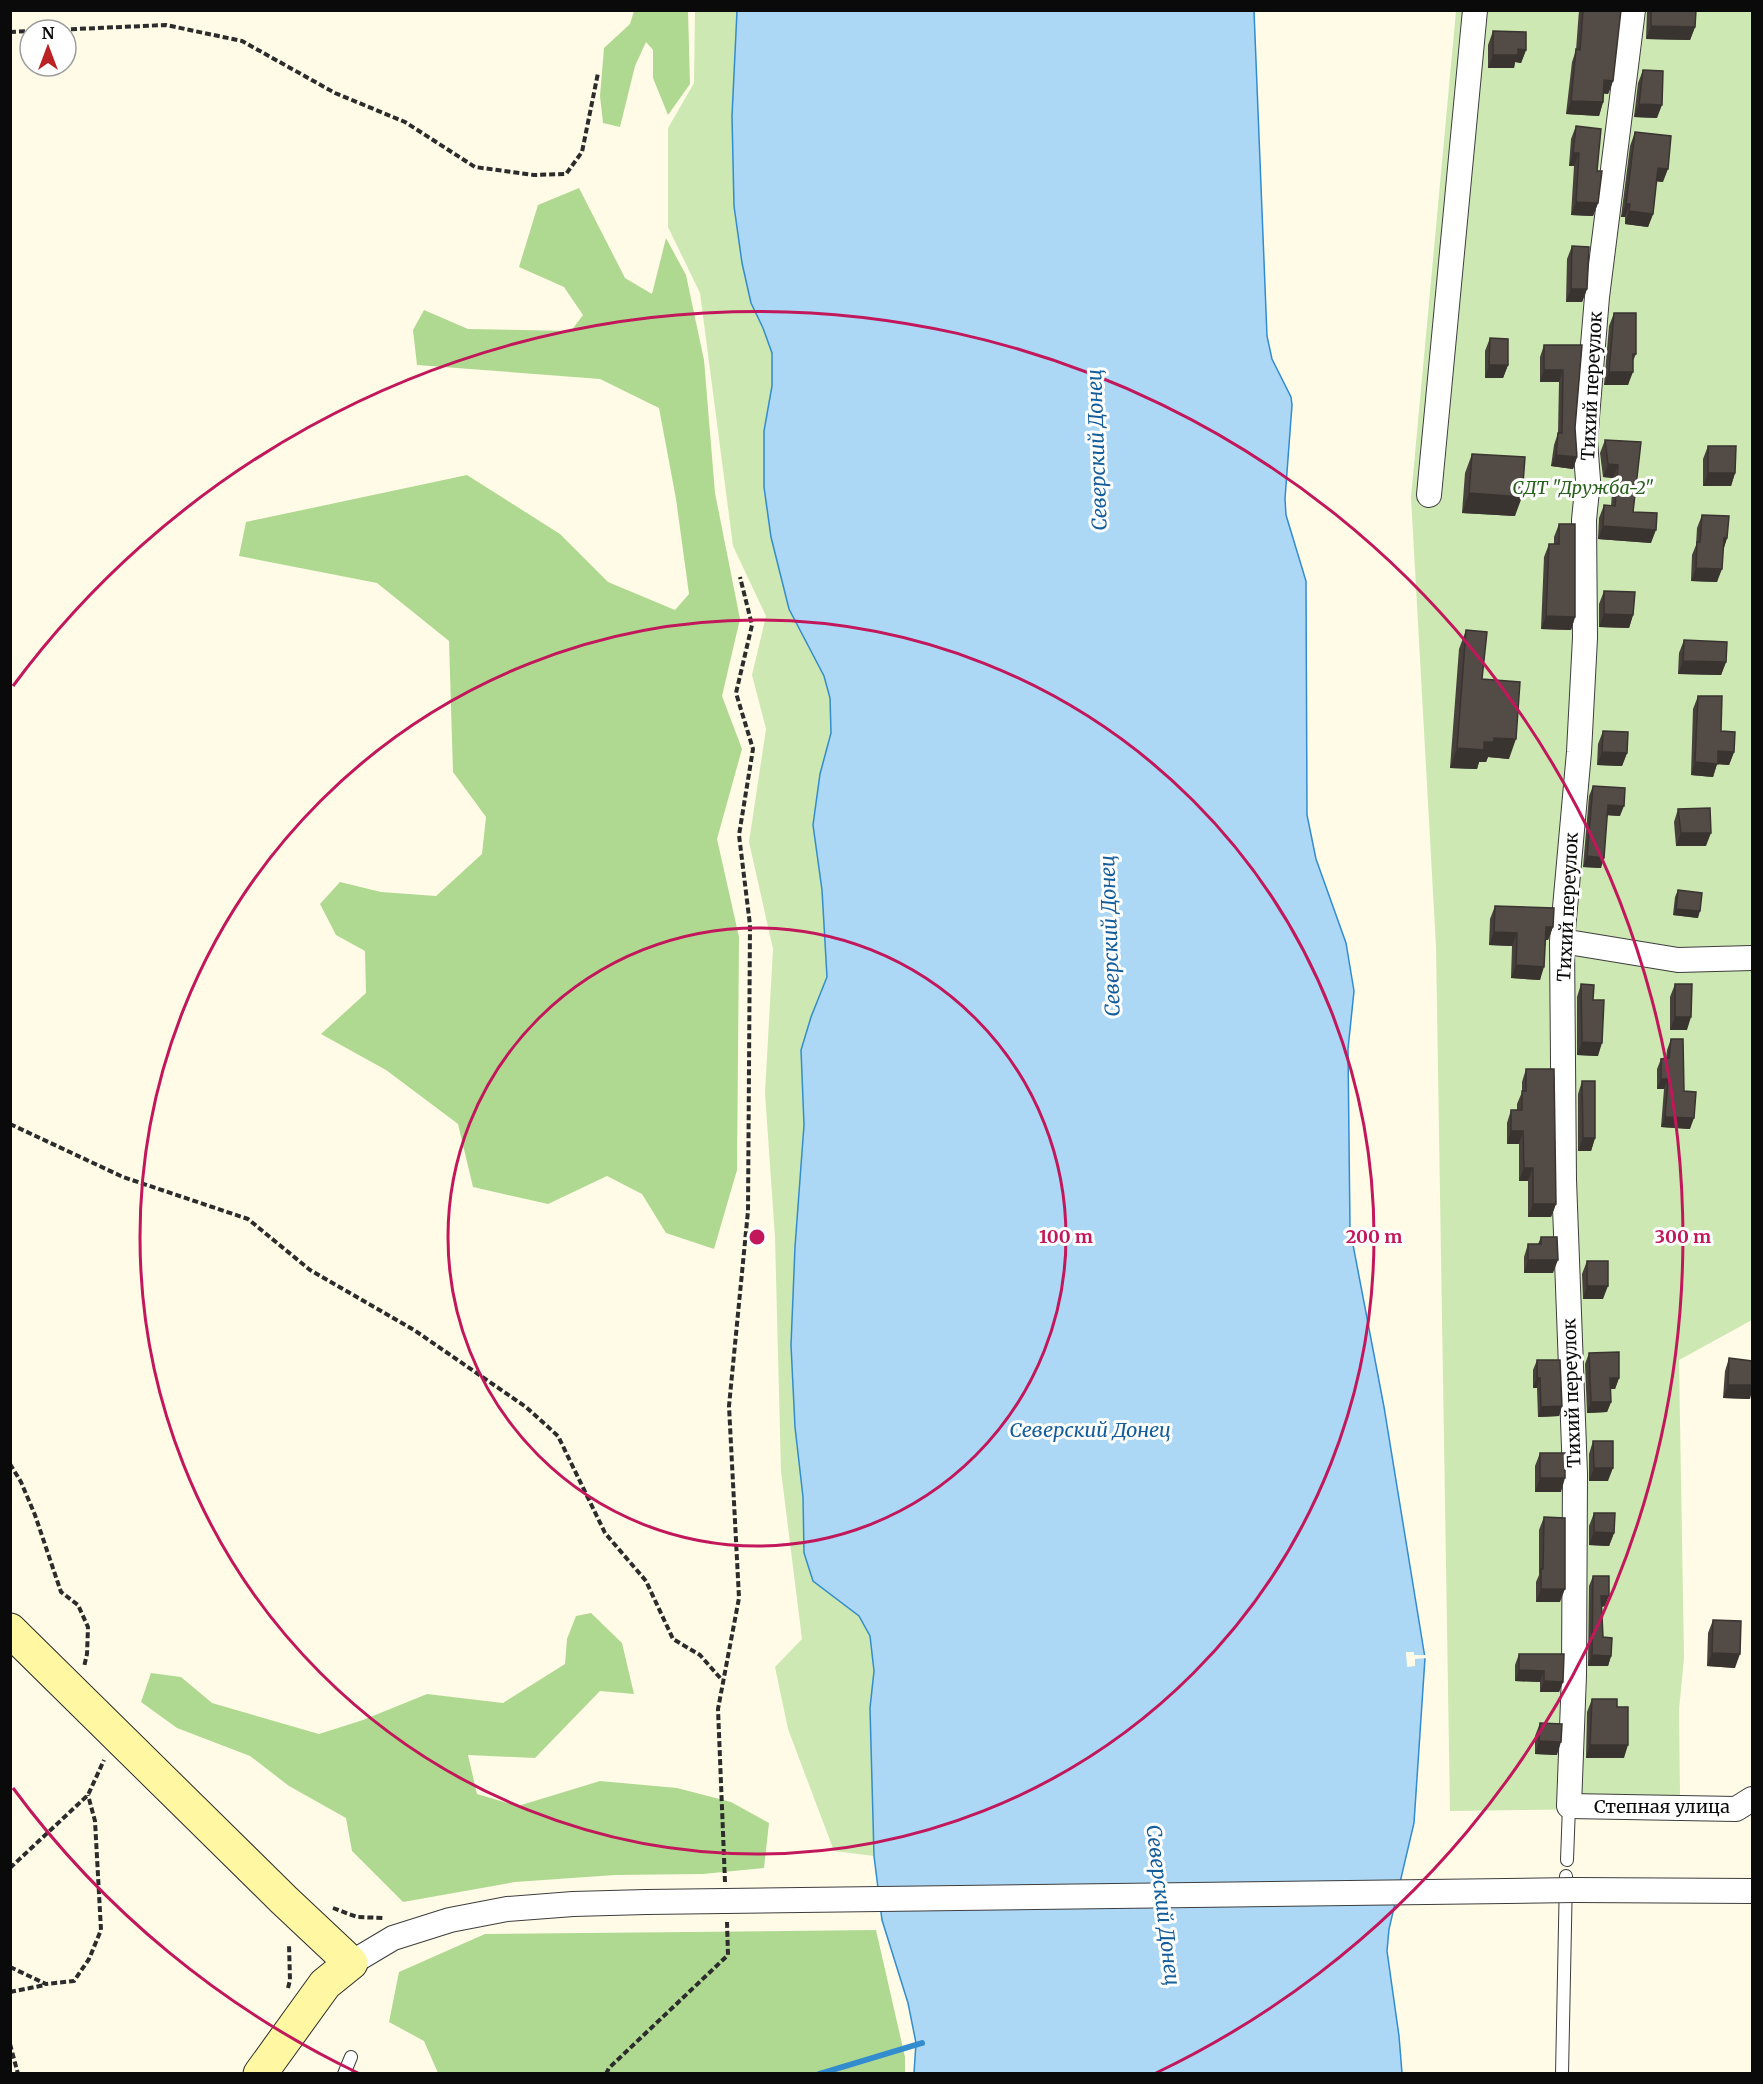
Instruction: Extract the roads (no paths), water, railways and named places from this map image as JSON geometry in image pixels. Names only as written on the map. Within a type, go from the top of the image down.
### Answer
[{"type":"street","points":[[1429,495],[1475,10]]},
{"type":"street","name":"Тихий переулок","points":[[1569,1806],[1574,1675],[1575,1474],[1564,1180],[1562,941],[1579,752],[1585,638],[1584,520],[1588,480],[1585,441],[1597,297],[1633,10]]},
{"type":"street","points":[[1562,941],[1678,960],[1752,958]]},
{"type":"street","points":[[10,1630],[351,1963]]},
{"type":"street","name":"Степная улица","points":[[1569,1806],[1736,1809],[1752,1799]]},
{"type":"street","points":[[260,2073],[325,1984],[351,1963],[393,1938],[450,1920],[507,1909],[646,1902],[1571,1883],[1752,1891]]},
{"type":"lane","points":[[1567,1860],[1569,1806]]},
{"type":"lane","points":[[1562,2073],[1571,1883]]},
{"type":"lane","points":[[344,2073],[351,2057]]},
{"type":"water","name":"Северский Донец","points":[[737,11],[1254,11],[1267,336],[1272,359],[1291,397],[1286,515],[1306,581],[1307,815],[1316,859],[1346,943],[1354,991],[1348,1049],[1350,1229],[1384,1407],[1425,1658],[1414,1823],[1389,1929],[1387,1951],[1402,2073],[914,2073],[916,2043],[908,2003],[882,1920],[874,1856],[870,1708],[874,1671],[870,1636],[859,1616],[813,1581],[804,1553],[803,1497],[795,1427],[791,1345],[804,1125],[801,1050],[827,977],[822,890],[813,825],[820,774],[831,733],[830,698],[824,676],[789,609],[771,537],[764,487],[764,431],[772,386],[772,353],[751,303],[742,263],[734,206],[732,116]]},
{"type":"waterway","points":[[819,2074],[922,2043]]},
{"type":"park label","name":"СДТ \"Дружба-2\"","points":[[1583,488]]}]
